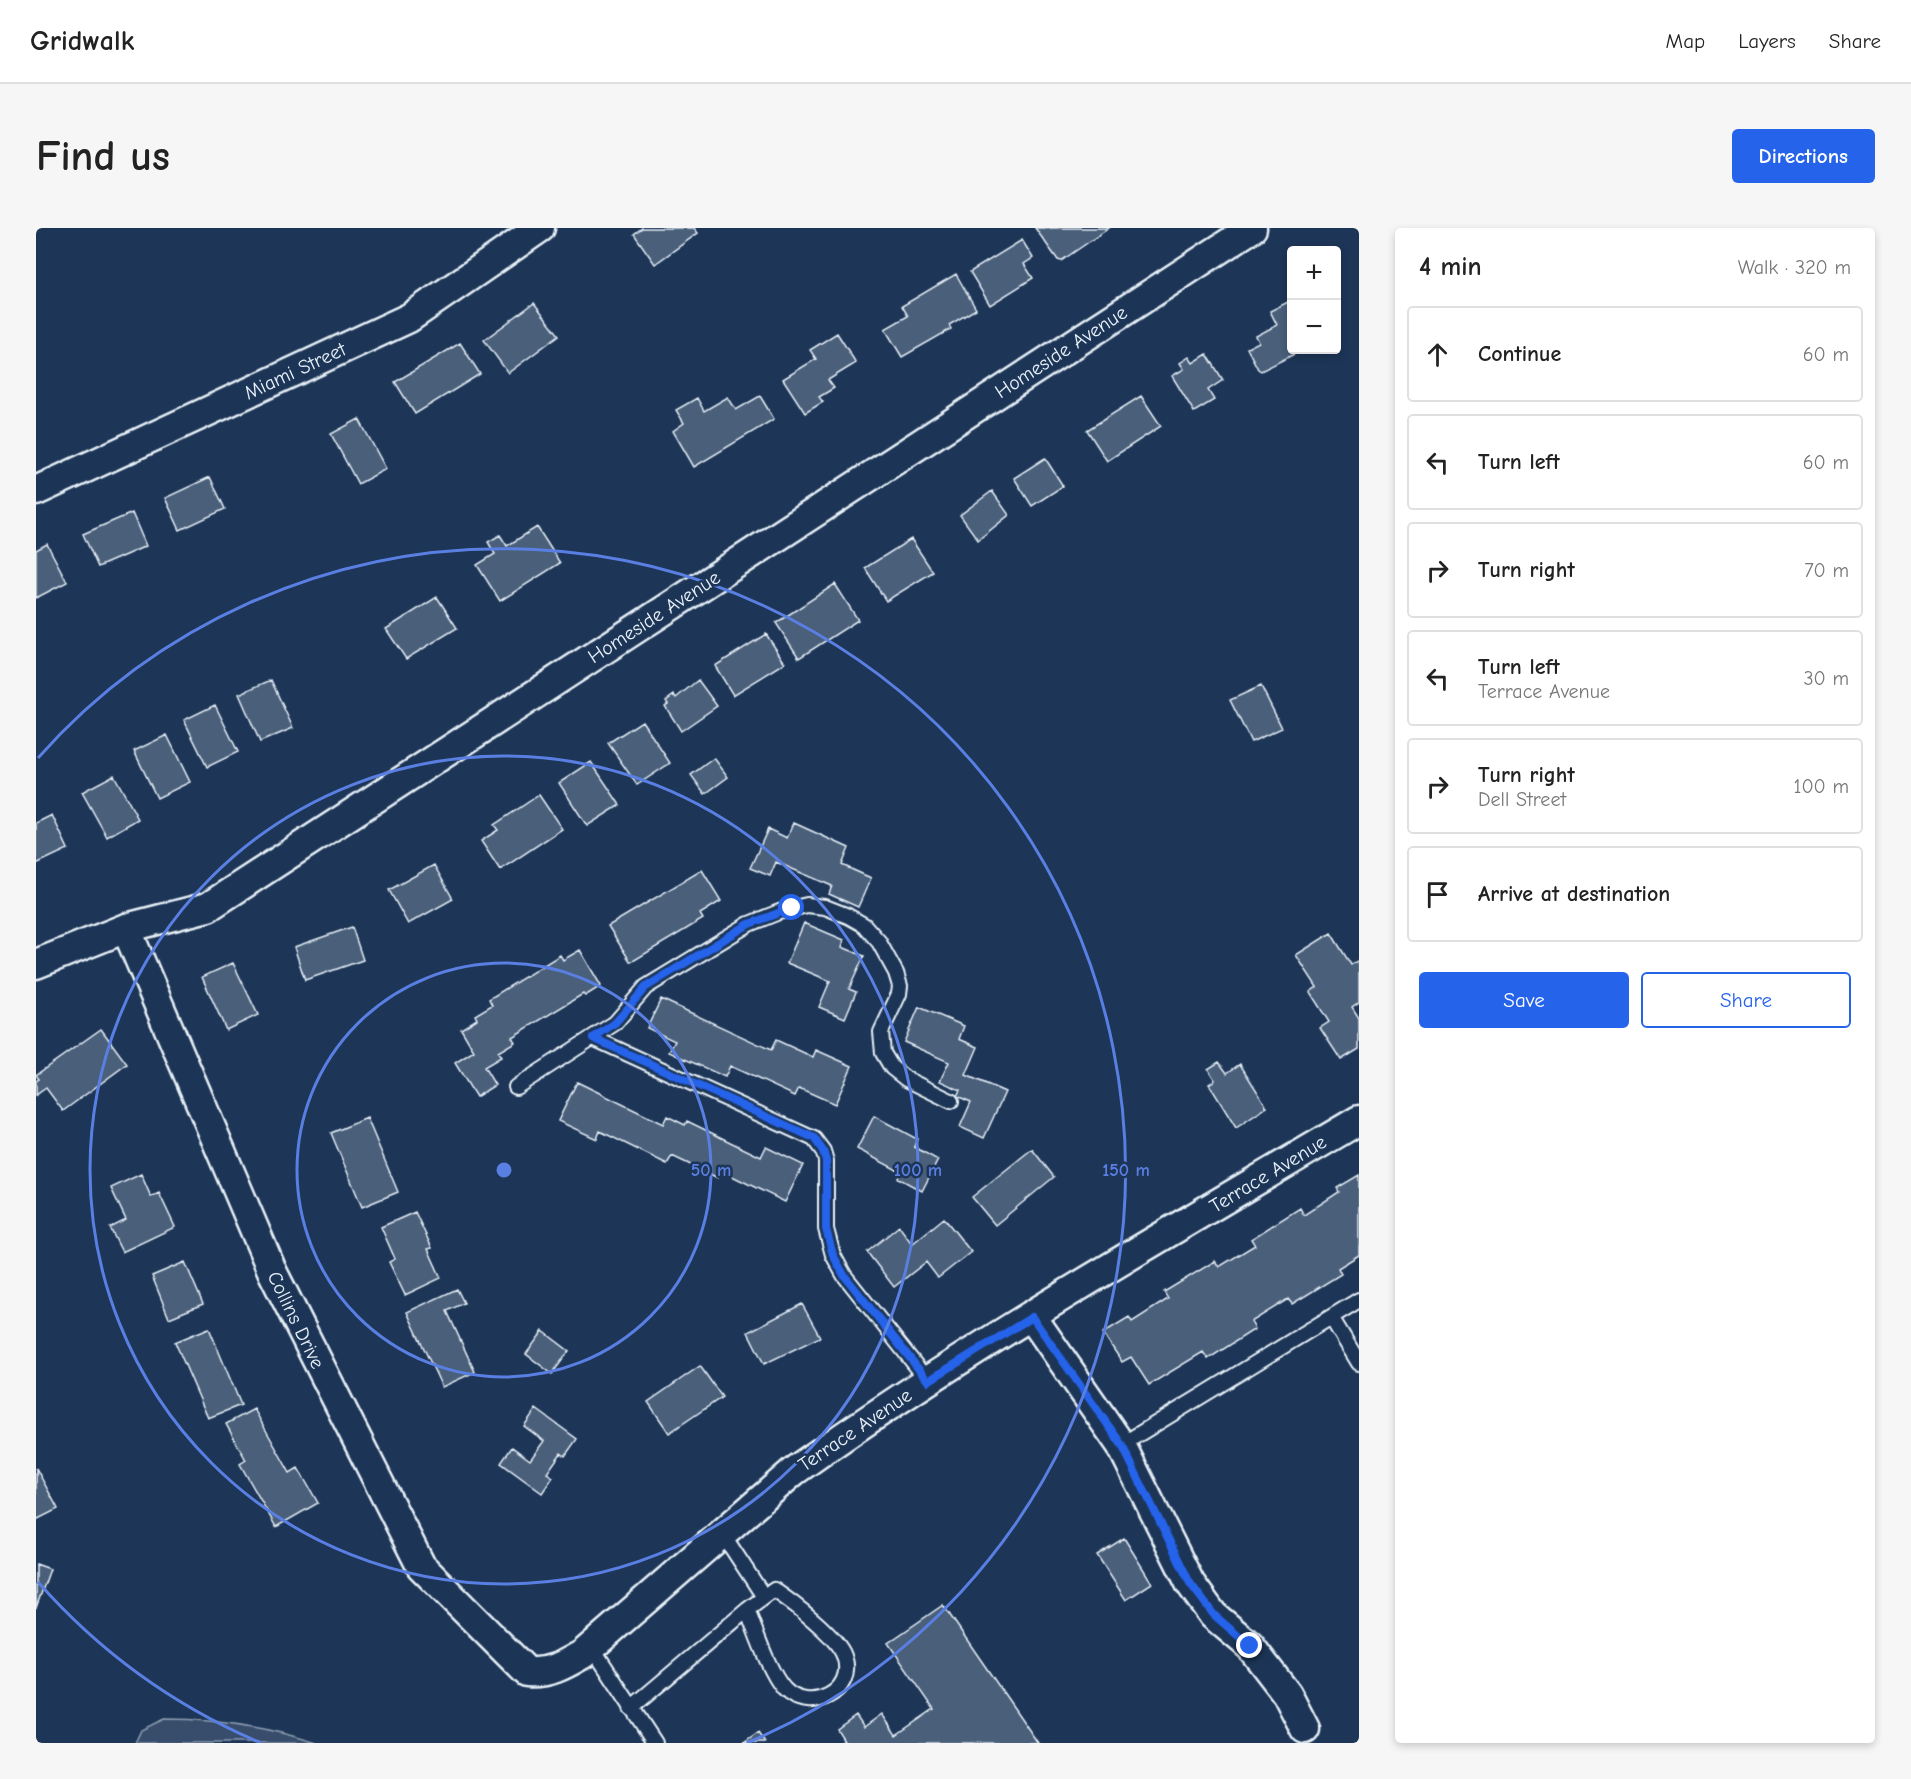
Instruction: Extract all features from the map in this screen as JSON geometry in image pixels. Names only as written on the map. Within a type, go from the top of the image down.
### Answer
[{"type":"street","name":"Miami Street","points":[[36,491],[409,318],[540,228]]},
{"type":"street","name":"Homeside Avenue","points":[[36,964],[126,928],[208,908],[1252,228]]},
{"type":"street","name":"Collins Drive","points":[[126,928],[273,1273],[421,1566],[527,1672]]},
{"type":"street","name":"Terrace Avenue","points":[[527,1672],[541,1673],[560,1667],[592,1647],[794,1471],[928,1381],[1359,1120]]},
{"type":"street","points":[[1032,1317],[1122,1445],[1190,1583],[1214,1615],[1250,1646],[1287,1694],[1305,1729]]},
{"type":"lane","points":[[516,1088],[615,1023],[646,987],[749,924],[792,908],[807,905],[848,916],[864,926],[879,942],[897,973],[900,986],[899,994],[881,1032],[883,1053],[892,1068],[906,1079],[951,1101]]},
{"type":"lane","points":[[593,1038],[814,1138],[823,1151],[826,1161],[826,1229],[838,1265],[928,1381]]},
{"type":"lane","points":[[1122,1445],[1359,1300]]},
{"type":"lane","points":[[1331,1317],[1359,1363]]},
{"type":"lane","points":[[722,1533],[764,1598]]},
{"type":"lane","points":[[631,1708],[747,1610],[774,1590],[799,1608],[837,1644],[844,1657],[846,1672],[844,1682],[834,1693],[816,1701],[798,1699],[785,1690],[775,1676],[747,1610]]},
{"type":"lane","points":[[592,1647],[655,1743]]},
{"type":"shaded area","points":[[164,1719],[203,1720],[242,1725],[279,1732],[317,1743],[135,1743],[141,1730]]},
{"type":"building","points":[[642,228],[694,228],[698,233],[655,264],[634,234]]},
{"type":"building","points":[[1035,228],[1109,228],[1061,261]]},
{"type":"building","points":[[1022,240],[1033,258],[1024,264],[1033,278],[990,305],[970,272]]},
{"type":"building","points":[[956,274],[976,309],[949,325],[951,329],[902,357],[885,329],[908,316],[902,306]]},
{"type":"building","points":[[1287,302],[1287,354],[1294,354],[1261,371],[1247,348],[1259,342],[1256,336],[1277,325],[1270,311]]},
{"type":"building","points":[[534,303],[559,335],[508,373],[484,340]]},
{"type":"building","points":[[837,333],[856,363],[828,380],[834,388],[819,397],[823,402],[805,413],[783,379],[816,359],[810,350]]},
{"type":"building","points":[[460,343],[480,374],[415,414],[395,382]]},
{"type":"building","points":[[1207,354],[1223,380],[1208,390],[1214,400],[1194,412],[1172,376],[1184,369],[1180,363],[1189,357],[1193,363]]},
{"type":"building","points":[[760,396],[774,419],[694,467],[673,431],[684,423],[676,410],[697,398],[704,411],[728,397],[736,410]]},
{"type":"building","points":[[1141,396],[1161,426],[1107,461],[1087,430]]},
{"type":"building","points":[[359,419],[386,469],[358,484],[331,434]]},
{"type":"building","points":[[1045,458],[1063,486],[1032,506],[1014,478]]},
{"type":"building","points":[[210,477],[225,509],[180,530],[165,498]]},
{"type":"building","points":[[992,491],[1009,515],[978,540],[960,515]]},
{"type":"building","points":[[132,513],[146,546],[98,567],[83,534]]},
{"type":"building","points":[[537,527],[560,563],[500,601],[477,565],[495,554],[488,542],[500,535],[507,546]]},
{"type":"building","points":[[911,539],[933,572],[886,601],[865,568]]},
{"type":"building","points":[[47,544],[67,582],[36,598],[36,550]]},
{"type":"building","points":[[835,584],[858,620],[799,658],[776,623]]},
{"type":"building","points":[[437,597],[457,628],[406,659],[386,629]]},
{"type":"building","points":[[766,634],[785,663],[733,695],[715,666]]},
{"type":"building","points":[[271,680],[293,728],[260,742],[239,694]]},
{"type":"building","points":[[698,680],[717,706],[681,731],[665,706],[668,704],[666,701],[674,695],[676,698]]},
{"type":"building","points":[[1261,686],[1282,728],[1251,742],[1230,700]]},
{"type":"building","points":[[215,705],[238,752],[207,767],[184,720]]},
{"type":"building","points":[[642,721],[670,763],[637,785],[608,743]]},
{"type":"building","points":[[167,735],[190,782],[157,798],[134,751]]},
{"type":"building","points":[[714,758],[728,777],[705,794],[691,775]]},
{"type":"building","points":[[591,762],[620,805],[587,826],[559,783]]},
{"type":"building","points":[[114,775],[138,819],[107,837],[82,792]]},
{"type":"building","points":[[539,795],[562,829],[500,870],[481,841],[498,830],[494,825]]},
{"type":"building","points":[[52,815],[68,849],[36,864],[36,823]]},
{"type":"building","points":[[794,823],[849,848],[842,865],[871,878],[858,907],[829,894],[832,886],[776,862],[770,876],[750,868],[768,829],[787,838]]},
{"type":"building","points":[[434,865],[453,899],[408,924],[389,890]]},
{"type":"building","points":[[702,870],[721,901],[700,914],[703,919],[630,961],[608,926]]},
{"type":"building","points":[[804,923],[844,940],[842,947],[864,956],[849,989],[856,992],[845,1018],[819,1007],[830,981],[787,963]]},
{"type":"building","points":[[352,927],[363,960],[305,980],[294,947]]},
{"type":"building","points":[[1331,933],[1351,965],[1357,961],[1359,964],[1359,1002],[1352,1007],[1359,1018],[1359,1049],[1341,1060],[1320,1028],[1329,1022],[1310,992],[1317,987],[1296,955]]},
{"type":"building","points":[[580,950],[601,986],[585,996],[583,994],[512,1037],[515,1042],[498,1052],[501,1057],[484,1067],[495,1085],[476,1097],[455,1063],[474,1051],[461,1029],[477,1019],[475,1015],[492,1005],[489,999],[560,955],[563,960]]},
{"type":"building","points":[[233,963],[258,1015],[226,1030],[202,977]]},
{"type":"building","points":[[661,999],[771,1050],[776,1040],[813,1057],[816,1050],[852,1066],[835,1104],[799,1088],[795,1096],[730,1066],[725,1077],[669,1052],[675,1041],[647,1028]]},
{"type":"building","points":[[919,1007],[964,1026],[959,1039],[978,1047],[966,1075],[1005,1092],[984,1138],[960,1127],[971,1102],[957,1096],[960,1090],[940,1081],[949,1062],[904,1042]]},
{"type":"building","points":[[101,1029],[127,1064],[63,1111],[46,1088],[36,1095],[36,1081],[39,1079],[36,1075]]},
{"type":"building","points":[[1219,1062],[1227,1073],[1240,1064],[1267,1107],[1236,1128],[1209,1084],[1215,1080],[1208,1069]]},
{"type":"building","points":[[577,1082],[663,1124],[667,1116],[685,1125],[687,1121],[761,1157],[766,1147],[803,1165],[785,1202],[722,1171],[718,1178],[672,1156],[667,1164],[600,1131],[597,1139],[558,1121]]},
{"type":"building","points":[[874,1116],[917,1139],[914,1147],[938,1160],[922,1191],[898,1178],[901,1172],[857,1149]]},
{"type":"building","points":[[367,1118],[398,1192],[362,1207],[331,1133]]},
{"type":"building","points":[[1032,1149],[1054,1177],[995,1225],[972,1197]]},
{"type":"building","points":[[141,1174],[151,1197],[159,1193],[175,1227],[122,1252],[110,1228],[126,1220],[111,1188]]},
{"type":"building","points":[[1359,1175],[1359,1255],[1338,1268],[1341,1274],[1292,1304],[1288,1299],[1251,1322],[1255,1329],[1208,1359],[1203,1352],[1149,1385],[1131,1357],[1122,1362],[1103,1333],[1129,1317],[1132,1322],[1168,1299],[1164,1292],[1215,1261],[1219,1267],[1255,1245],[1251,1239],[1300,1208],[1304,1215],[1339,1192],[1337,1188]]},
{"type":"building","points":[[415,1212],[432,1248],[428,1249],[441,1278],[405,1295],[389,1262],[395,1259],[381,1227]]},
{"type":"building","points":[[944,1218],[971,1252],[938,1278],[926,1262],[894,1287],[867,1252],[899,1226],[912,1244]]},
{"type":"building","points":[[185,1262],[203,1304],[169,1318],[152,1276]]},
{"type":"building","points":[[457,1289],[464,1303],[447,1311],[475,1372],[442,1387],[407,1312]]},
{"type":"building","points":[[802,1304],[820,1337],[764,1364],[748,1332]]},
{"type":"building","points":[[209,1328],[241,1405],[208,1418],[175,1342]]},
{"type":"building","points":[[543,1331],[569,1351],[552,1374],[526,1354]]},
{"type":"building","points":[[700,1366],[722,1397],[669,1433],[648,1402]]},
{"type":"building","points":[[254,1409],[290,1473],[298,1468],[318,1503],[276,1527],[240,1464],[246,1460],[226,1424]]},
{"type":"building","points":[[536,1409],[577,1439],[565,1456],[561,1453],[547,1473],[553,1477],[542,1493],[501,1463],[512,1447],[530,1460],[544,1441],[524,1426]]},
{"type":"building","points":[[36,1468],[58,1509],[36,1520]]},
{"type":"building","points":[[1124,1538],[1152,1583],[1126,1600],[1097,1555]]},
{"type":"building","points":[[36,1564],[50,1569],[36,1608]]},
{"type":"building","points":[[943,1605],[1038,1743],[840,1743],[844,1740],[837,1729],[856,1715],[864,1727],[882,1714],[896,1735],[934,1709],[888,1643]]},
{"type":"building","points":[[758,1733],[765,1743],[744,1743]]},
{"type":"route","points":[[792,908],[749,924],[646,987],[615,1023],[593,1038],[814,1138],[823,1151],[826,1161],[826,1229],[833,1255],[844,1275],[928,1381],[1032,1317],[1122,1445],[1190,1583],[1214,1615],[1250,1646]]}]
